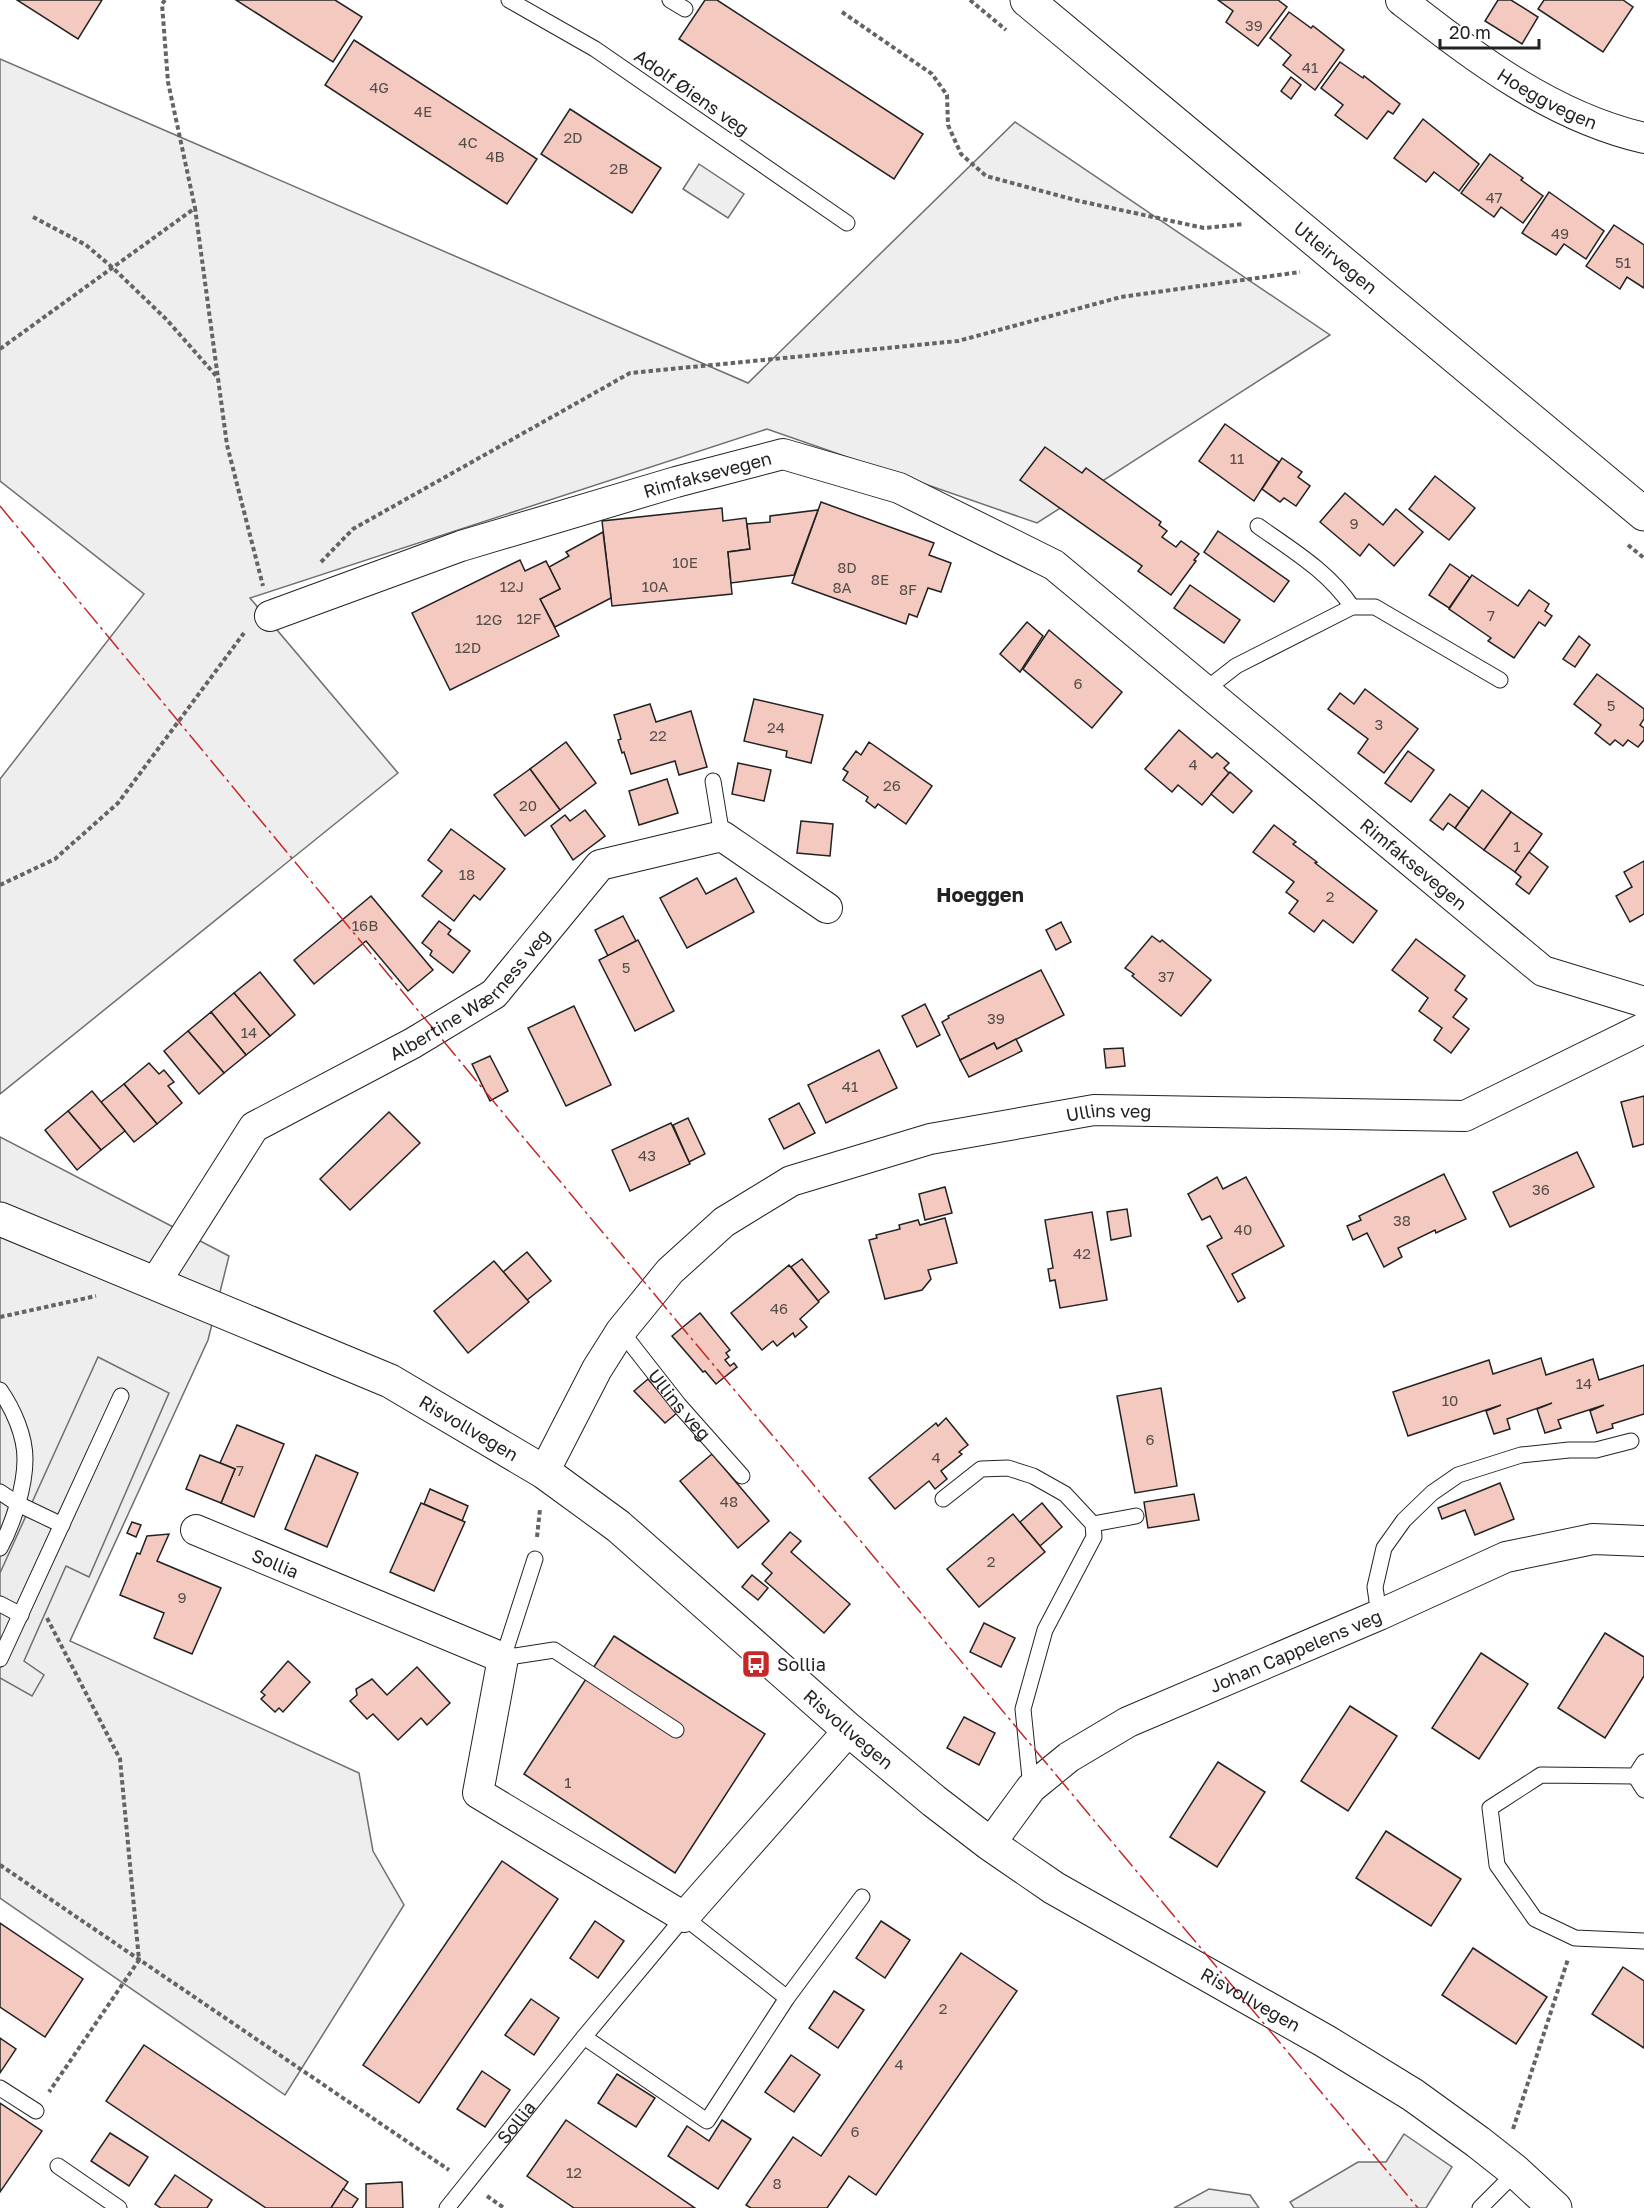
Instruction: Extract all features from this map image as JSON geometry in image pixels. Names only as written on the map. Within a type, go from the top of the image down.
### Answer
[{"type":"street","name":"Utleirvegen","points":[[1028,0],[1644,514]]},
{"type":"street","name":"Hoeggvegen","points":[[1401,0],[1477,57],[1544,101],[1591,121],[1644,138]]},
{"type":"street","name":"Rimfaksevegen","points":[[270,616],[461,546],[676,482],[783,454],[899,488],[1054,565],[1543,971],[1644,1002]]},
{"type":"street","points":[[722,836],[827,908]]},
{"type":"street","name":"Albertine Wærness veg","points":[[155,1283],[254,1127],[413,1043],[494,994],[600,865],[722,836]]},
{"type":"street","name":"Ullins veg","points":[[544,1472],[597,1369],[621,1332],[670,1271],[724,1222],[791,1181],[919,1142],[1094,1110],[1465,1116],[1644,1028]]},
{"type":"street","name":"Risvollvegen","points":[[0,1219],[390,1380],[544,1472],[618,1526],[849,1730],[990,1844],[1054,1888],[1345,2053],[1413,2095],[1509,2166],[1555,2208]]},
{"type":"street","name":"Sollia","points":[[196,1530],[503,1658]]},
{"type":"street","name":"Johan Cappelens veg","points":[[990,1844],[1031,1788],[1070,1757],[1128,1722],[1378,1615],[1506,1557],[1593,1539],[1644,1541]]},
{"type":"street","points":[[503,1658],[478,1793],[684,1917]]},
{"type":"street","name":"Sollia","points":[[684,1917],[849,1730]]},
{"type":"lane","name":"Adolf Øiens veg","points":[[509,0],[595,49],[848,223]]},
{"type":"lane","points":[[670,0],[685,9]]},
{"type":"lane","points":[[1258,526],[1319,570],[1343,593],[1352,606]]},
{"type":"lane","points":[[1204,691],[1236,666],[1352,606],[1375,607],[1500,680]]},
{"type":"lane","points":[[712,781],[722,836]]},
{"type":"lane","name":"Ullins veg","points":[[621,1332],[679,1405],[742,1476]]},
{"type":"lane","points":[[0,1390],[18,1423],[25,1458],[18,1503],[0,1548]]},
{"type":"lane","points":[[0,1659],[121,1396]]},
{"type":"lane","points":[[1378,1615],[1375,1587],[1384,1548],[1404,1520],[1431,1493],[1458,1475],[1521,1455],[1596,1450],[1631,1441]]},
{"type":"lane","points":[[942,1499],[981,1469],[1008,1468],[1033,1476],[1065,1494],[1093,1524],[1094,1538],[1046,1630],[1023,1709],[1031,1788]]},
{"type":"lane","points":[[0,1492],[62,1525]]},
{"type":"lane","points":[[1093,1524],[1136,1516]]},
{"type":"lane","points":[[535,1558],[503,1658],[554,1650],[676,1730]]},
{"type":"lane","points":[[0,1604],[21,1615]]},
{"type":"lane","points":[[1635,1776],[1644,1762]]},
{"type":"lane","points":[[1635,1776],[1541,1775],[1490,1808],[1497,1865],[1535,1919],[1575,1938],[1644,1941]]},
{"type":"lane","points":[[1635,1776],[1644,1790]]},
{"type":"lane","points":[[584,2037],[707,2121],[787,1998],[862,1898]]},
{"type":"lane","points":[[684,1917],[787,1998]]},
{"type":"lane","name":"Sollia","points":[[447,2208],[684,1917]]},
{"type":"lane","points":[[0,2088],[36,2111]]},
{"type":"lane","points":[[58,2166],[119,2208]]},
{"type":"lane","points":[[1480,2208],[1509,2166]]},
{"type":"path","points":[[0,885],[55,860],[118,803],[248,628],[270,616],[227,445],[195,208],[168,82],[162,4],[165,0]]},
{"type":"path","points":[[842,12],[932,74],[947,94],[948,125],[961,154],[986,176],[1079,201],[1204,228],[1243,224]]},
{"type":"path","points":[[0,349],[195,208]]},
{"type":"path","points":[[33,216],[86,245],[113,268],[167,320],[219,378]]},
{"type":"path","points":[[315,568],[353,529],[630,373],[958,341],[1120,297],[1301,272]]},
{"type":"path","points":[[0,1317],[100,1295]]},
{"type":"path","points":[[535,1558],[544,1472]]},
{"type":"path","points":[[30,1596],[45,1614],[120,1759],[139,1960],[36,2111]]},
{"type":"path","points":[[0,1865],[504,2208]]},
{"type":"path","points":[[1509,2166],[1575,1938]]},
{"type":"shaded area","points":[[0,59],[748,383],[1015,122],[1330,335],[1037,523],[767,429],[250,598],[398,773],[0,1094],[0,779],[144,594],[0,481]]},
{"type":"shaded area","points":[[699,164],[744,194],[728,218],[683,189]]},
{"type":"shaded area","points":[[0,1137],[229,1256],[208,1340],[70,1641],[359,1773],[373,1851],[404,1905],[285,2095],[0,1898]]},
{"type":"shaded area","points":[[98,1357],[169,1393],[89,1577],[66,1566],[24,1661],[44,1675],[32,1696],[0,1678],[0,1573]]},
{"type":"shaded area","points":[[1404,2134],[1452,2167],[1426,2208],[1294,2208],[1290,2202],[1358,2162],[1386,2162]]},
{"type":"shaded area","points":[[1209,2189],[1250,2195],[1259,2208],[1174,2208]]},
{"type":"building","points":[[17,0],[102,0],[78,39]]},
{"type":"building","points":[[236,0],[335,0],[362,17],[333,62]]},
{"type":"building","points":[[705,0],[717,0],[923,134],[894,179],[679,39]]},
{"type":"building","points":[[1218,0],[1278,0],[1287,7],[1258,46],[1226,22],[1233,11]]},
{"type":"building","points":[[1498,0],[1511,0],[1538,17],[1522,44],[1485,21]]},
{"type":"building","points":[[1544,0],[1623,0],[1633,7],[1603,52],[1538,9]]},
{"type":"building","points":[[1289,12],[1311,28],[1313,26],[1344,50],[1315,90],[1283,65],[1291,55],[1270,38]]},
{"type":"building","points":[[354,40],[537,159],[507,204],[325,85]]},
{"type":"building","points":[[1340,62],[1363,78],[1364,76],[1400,104],[1393,114],[1388,111],[1367,139],[1335,115],[1343,105],[1321,88]]},
{"type":"building","points":[[1291,77],[1301,85],[1291,99],[1281,91]]},
{"type":"building","points":[[570,109],[661,168],[632,213],[541,154]]},
{"type":"building","points":[[1423,119],[1479,164],[1459,191],[1434,172],[1426,182],[1394,158]]},
{"type":"building","points":[[1490,154],[1543,196],[1523,223],[1501,207],[1494,217],[1461,193]]},
{"type":"building","points":[[1549,192],[1604,231],[1586,259],[1564,244],[1556,255],[1522,233]]},
{"type":"building","points":[[1614,225],[1644,245],[1644,288],[1627,277],[1620,289],[1586,266]]},
{"type":"building","points":[[1225,424],[1279,462],[1254,501],[1199,461]]},
{"type":"building","points":[[1045,447],[1082,473],[1086,468],[1161,522],[1159,525],[1167,531],[1162,537],[1176,547],[1181,541],[1199,554],[1171,595],[1138,571],[1142,566],[1020,480]]},
{"type":"building","points":[[1282,458],[1302,472],[1298,477],[1310,486],[1296,506],[1284,498],[1280,502],[1262,489]]},
{"type":"building","points":[[1435,476],[1475,508],[1449,540],[1409,509]]},
{"type":"building","points":[[1345,493],[1383,525],[1396,509],[1423,532],[1394,566],[1369,544],[1360,556],[1320,522]]},
{"type":"building","points":[[821,502],[934,543],[929,555],[951,563],[941,592],[928,588],[917,617],[909,614],[906,624],[792,583]]},
{"type":"building","points":[[722,508],[723,521],[746,518],[750,549],[728,552],[732,594],[612,606],[602,521]]},
{"type":"building","points":[[818,510],[794,575],[731,583],[728,552],[750,549],[747,524],[770,522],[770,516]]},
{"type":"building","points":[[1218,531],[1289,581],[1274,602],[1204,552]]},
{"type":"building","points":[[603,532],[611,598],[555,627],[540,599],[560,589],[549,567],[569,556],[566,552]]},
{"type":"building","points":[[520,560],[525,571],[546,561],[560,589],[540,599],[559,636],[450,690],[412,613]]},
{"type":"building","points":[[1450,564],[1470,578],[1449,608],[1429,595]]},
{"type":"building","points":[[1472,575],[1518,606],[1529,590],[1549,604],[1545,611],[1552,616],[1545,626],[1539,622],[1514,658],[1488,641],[1491,638],[1449,609]]},
{"type":"building","points":[[1190,585],[1240,620],[1224,643],[1174,608]]},
{"type":"building","points":[[1027,622],[1043,636],[1020,672],[1000,654]]},
{"type":"building","points":[[1049,630],[1122,692],[1092,728],[1023,669]]},
{"type":"building","points":[[1579,636],[1590,645],[1575,667],[1563,659]]},
{"type":"building","points":[[1597,674],[1644,709],[1644,719],[1640,725],[1644,728],[1644,740],[1638,747],[1628,740],[1623,746],[1615,740],[1610,745],[1595,733],[1601,725],[1574,704]]},
{"type":"building","points":[[1365,689],[1418,729],[1384,773],[1358,753],[1368,739],[1328,709],[1340,693],[1354,704]]},
{"type":"building","points":[[754,699],[823,715],[811,763],[786,757],[787,751],[744,741]]},
{"type":"building","points":[[650,704],[656,722],[691,711],[707,767],[679,775],[675,761],[631,774],[618,740],[621,739],[614,715]]},
{"type":"building","points":[[1179,730],[1212,758],[1217,753],[1229,763],[1224,768],[1229,773],[1202,805],[1178,785],[1172,792],[1145,769]]},
{"type":"building","points":[[566,742],[596,783],[560,810],[530,769]]},
{"type":"building","points":[[869,742],[932,786],[906,824],[878,804],[875,808],[866,801],[868,797],[843,780],[848,772],[843,769],[856,751],[861,755]]},
{"type":"building","points":[[1408,751],[1434,770],[1411,802],[1385,783]]},
{"type":"building","points":[[738,763],[771,770],[764,801],[732,794]]},
{"type":"building","points":[[530,769],[560,810],[525,836],[494,795]]},
{"type":"building","points":[[1230,772],[1252,791],[1233,813],[1211,794]]},
{"type":"building","points":[[667,779],[678,813],[639,825],[629,791]]},
{"type":"building","points":[[1482,790],[1511,812],[1484,850],[1455,828]]},
{"type":"building","points":[[1450,794],[1469,808],[1455,828],[1448,823],[1443,830],[1430,820]]},
{"type":"building","points":[[585,810],[605,836],[573,860],[551,826],[565,815],[570,821]]},
{"type":"building","points":[[1511,812],[1542,834],[1515,872],[1484,850]]},
{"type":"building","points":[[801,821],[833,824],[830,856],[797,853]]},
{"type":"building","points":[[1274,825],[1296,842],[1293,844],[1317,862],[1315,863],[1377,911],[1353,943],[1323,920],[1314,932],[1289,913],[1298,901],[1286,892],[1294,882],[1253,852]]},
{"type":"building","points":[[451,829],[505,869],[480,900],[474,895],[454,921],[422,896],[442,871],[428,860]]},
{"type":"building","points":[[1529,852],[1548,867],[1529,894],[1516,884],[1521,877],[1515,872]]},
{"type":"building","points":[[1644,861],[1644,914],[1630,922],[1616,896],[1632,887],[1624,872]]},
{"type":"building","points":[[697,878],[706,894],[736,878],[754,912],[687,948],[660,898]]},
{"type":"building","points":[[371,896],[433,970],[408,991],[366,941],[314,984],[294,960]]},
{"type":"building","points":[[623,916],[636,941],[608,956],[595,930]]},
{"type":"building","points":[[439,921],[451,930],[448,934],[470,951],[453,973],[430,955],[432,951],[422,943]]},
{"type":"building","points":[[1061,922],[1071,942],[1056,950],[1046,930]]},
{"type":"building","points":[[1152,936],[1160,942],[1162,940],[1211,980],[1181,1016],[1125,968]]},
{"type":"building","points":[[1416,939],[1465,976],[1455,990],[1467,999],[1453,1017],[1469,1029],[1451,1053],[1434,1040],[1442,1028],[1419,1011],[1428,998],[1392,970]]},
{"type":"building","points":[[638,940],[674,1011],[635,1031],[599,960]]},
{"type":"building","points":[[1041,970],[1064,1015],[997,1049],[994,1043],[960,1060],[942,1022],[949,1018],[948,1016]]},
{"type":"building","points":[[260,972],[295,1015],[270,1036],[234,993]]},
{"type":"building","points":[[234,993],[270,1036],[246,1055],[211,1012]]},
{"type":"building","points":[[925,1004],[940,1035],[917,1047],[902,1016]]},
{"type":"building","points":[[574,1006],[611,1085],[566,1106],[528,1028]]},
{"type":"building","points":[[211,1012],[246,1055],[224,1073],[188,1031]]},
{"type":"building","points":[[188,1031],[224,1073],[199,1094],[164,1051]]},
{"type":"building","points":[[1016,1039],[1022,1051],[969,1077],[960,1060],[994,1043],[997,1049]]},
{"type":"building","points":[[1123,1048],[1125,1066],[1106,1068],[1104,1049]]},
{"type":"building","points":[[879,1050],[897,1088],[826,1123],[808,1085]]},
{"type":"building","points":[[490,1056],[508,1091],[490,1101],[472,1064]]},
{"type":"building","points":[[149,1063],[159,1074],[164,1070],[174,1082],[168,1086],[182,1103],[157,1124],[124,1084]]},
{"type":"building","points":[[124,1084],[157,1124],[134,1142],[101,1102]]},
{"type":"building","points":[[92,1091],[125,1131],[101,1150],[68,1111]]},
{"type":"building","points":[[1644,1096],[1644,1144],[1633,1147],[1621,1102]]},
{"type":"building","points":[[799,1103],[815,1133],[784,1149],[769,1119]]},
{"type":"building","points":[[68,1111],[101,1150],[77,1170],[45,1130]]},
{"type":"building","points":[[389,1112],[420,1143],[350,1210],[320,1179]]},
{"type":"building","points":[[688,1118],[705,1154],[689,1162],[673,1125]]},
{"type":"building","points":[[671,1123],[690,1164],[630,1191],[612,1150]]},
{"type":"building","points":[[1577,1152],[1594,1187],[1510,1227],[1493,1192]]},
{"type":"building","points":[[1444,1174],[1466,1219],[1436,1233],[1435,1230],[1398,1248],[1402,1257],[1384,1267],[1367,1233],[1353,1240],[1347,1226],[1361,1220],[1359,1216]]},
{"type":"building","points":[[1217,1177],[1223,1189],[1246,1177],[1284,1246],[1232,1274],[1245,1298],[1238,1302],[1207,1246],[1222,1238],[1210,1216],[1202,1220],[1188,1194]]},
{"type":"building","points":[[945,1187],[952,1213],[925,1220],[919,1194]]},
{"type":"building","points":[[1127,1209],[1131,1236],[1111,1240],[1107,1212]]},
{"type":"building","points":[[1092,1212],[1107,1300],[1060,1308],[1055,1280],[1050,1281],[1048,1269],[1053,1268],[1045,1220]]},
{"type":"building","points":[[945,1218],[957,1263],[928,1270],[931,1279],[922,1290],[885,1299],[869,1240],[877,1238],[876,1235],[900,1229],[899,1225],[918,1220],[920,1225]]},
{"type":"building","points":[[527,1252],[551,1281],[527,1300],[503,1272]]},
{"type":"building","points":[[802,1259],[829,1292],[818,1301],[791,1267]]},
{"type":"building","points":[[494,1261],[529,1302],[468,1353],[434,1311]]},
{"type":"building","points":[[789,1265],[819,1302],[800,1319],[807,1327],[795,1337],[793,1333],[777,1346],[773,1341],[762,1350],[731,1313]]},
{"type":"building","points":[[700,1313],[730,1350],[726,1353],[729,1357],[725,1360],[730,1366],[734,1363],[737,1367],[716,1384],[672,1336]]},
{"type":"building","points":[[1541,1358],[1546,1375],[1593,1359],[1599,1380],[1644,1365],[1644,1414],[1612,1424],[1613,1428],[1597,1433],[1590,1411],[1604,1405],[1558,1420],[1561,1428],[1545,1433],[1537,1409],[1552,1403],[1507,1419],[1510,1429],[1494,1434],[1486,1411],[1501,1405],[1408,1436],[1393,1392],[1489,1360],[1493,1374]]},
{"type":"building","points":[[648,1379],[677,1413],[665,1423],[634,1391]]},
{"type":"building","points":[[1161,1388],[1177,1486],[1135,1493],[1117,1396]]},
{"type":"building","points":[[946,1418],[968,1445],[959,1452],[962,1454],[941,1471],[947,1479],[935,1489],[929,1481],[895,1509],[869,1478],[936,1423],[938,1426]]},
{"type":"building","points":[[237,1425],[284,1444],[254,1517],[221,1503],[235,1469],[220,1463]]},
{"type":"building","points":[[712,1454],[769,1521],[738,1548],[680,1481]]},
{"type":"building","points":[[200,1455],[235,1469],[221,1503],[186,1489]]},
{"type":"building","points":[[316,1455],[358,1473],[327,1547],[285,1529]]},
{"type":"building","points":[[1500,1483],[1514,1519],[1475,1535],[1465,1510],[1442,1519],[1438,1508]]},
{"type":"building","points":[[430,1489],[468,1506],[462,1521],[424,1504]]},
{"type":"building","points":[[1194,1494],[1199,1520],[1148,1528],[1144,1502]]},
{"type":"building","points":[[421,1503],[465,1522],[434,1591],[390,1572]]},
{"type":"building","points":[[1042,1503],[1062,1527],[1040,1546],[1020,1522]]},
{"type":"building","points":[[1013,1514],[1045,1552],[979,1607],[947,1569]]},
{"type":"building","points":[[132,1522],[141,1525],[136,1537],[127,1533]]},
{"type":"building","points":[[790,1532],[801,1541],[791,1552],[850,1604],[824,1633],[765,1581],[772,1573],[762,1564]]},
{"type":"building","points":[[169,1534],[157,1561],[221,1588],[192,1654],[154,1638],[164,1613],[120,1595],[137,1553],[140,1554],[147,1536]]},
{"type":"building","points":[[752,1575],[768,1588],[758,1600],[742,1587]]},
{"type":"building","points":[[984,1623],[1015,1638],[1001,1667],[970,1652]]},
{"type":"building","points":[[1605,1633],[1644,1657],[1644,1676],[1605,1738],[1558,1708]]},
{"type":"building","points":[[614,1636],[765,1734],[675,1873],[524,1774]]},
{"type":"building","points":[[1481,1653],[1528,1684],[1479,1759],[1432,1728]]},
{"type":"building","points":[[288,1661],[310,1682],[283,1712],[279,1708],[275,1712],[261,1699],[265,1695],[261,1692]]},
{"type":"building","points":[[417,1667],[450,1703],[427,1725],[421,1718],[398,1740],[373,1714],[367,1719],[350,1701],[357,1695],[356,1689],[372,1679],[387,1695]]},
{"type":"building","points":[[1350,1706],[1397,1736],[1348,1811],[1301,1781]]},
{"type":"building","points":[[964,1717],[995,1733],[979,1765],[947,1748]]},
{"type":"building","points":[[1218,1762],[1265,1792],[1217,1867],[1170,1837]]},
{"type":"building","points":[[1386,1831],[1461,1879],[1431,1926],[1356,1878]]},
{"type":"building","points":[[502,1861],[558,1899],[419,2103],[363,2065]]},
{"type":"building","points":[[595,1921],[624,1941],[598,1978],[570,1958]]},
{"type":"building","points":[[881,1921],[910,1940],[885,1978],[856,1958]]},
{"type":"building","points":[[0,1923],[83,1979],[45,2037],[0,2007]]},
{"type":"building","points":[[1473,1948],[1547,1997],[1516,2044],[1442,1995]]},
{"type":"building","points":[[961,1953],[1017,1991],[876,2195],[849,2176],[827,2208],[751,2208],[746,2205],[793,2137],[821,2156]]},
{"type":"building","points":[[1623,1967],[1644,1981],[1644,2048],[1592,2014]]},
{"type":"building","points":[[834,1991],[864,2010],[838,2048],[809,2028]]},
{"type":"building","points":[[531,1999],[559,2018],[534,2055],[505,2035]]},
{"type":"building","points":[[0,2038],[16,2049],[0,2073]]},
{"type":"building","points":[[144,2045],[348,2182],[331,2208],[266,2208],[106,2101]]},
{"type":"building","points":[[791,2055],[820,2075],[794,2112],[765,2092]]},
{"type":"building","points":[[482,2071],[510,2090],[485,2127],[457,2109]]},
{"type":"building","points":[[617,2074],[655,2098],[636,2127],[598,2103]]},
{"type":"building","points":[[0,2103],[42,2131],[0,2192]]},
{"type":"building","points":[[566,2120],[695,2208],[574,2208],[527,2176]]},
{"type":"building","points":[[722,2120],[751,2139],[718,2189],[668,2156],[687,2126],[709,2141]]},
{"type":"building","points":[[110,2133],[148,2157],[129,2186],[91,2161]]},
{"type":"building","points":[[175,2175],[212,2200],[207,2208],[161,2208],[155,2204]]},
{"type":"building","points":[[402,2182],[403,2208],[366,2208],[366,2184]]},
{"type":"building","points":[[343,2189],[358,2199],[352,2208],[331,2208]]},
{"type":"power","points":[[0,506],[513,1125],[1418,2208]]},
{"type":"place","name":"Sollia","points":[[756,1664]]},
{"type":"district","name":"Hoeggen","points":[[980,894]]}]
